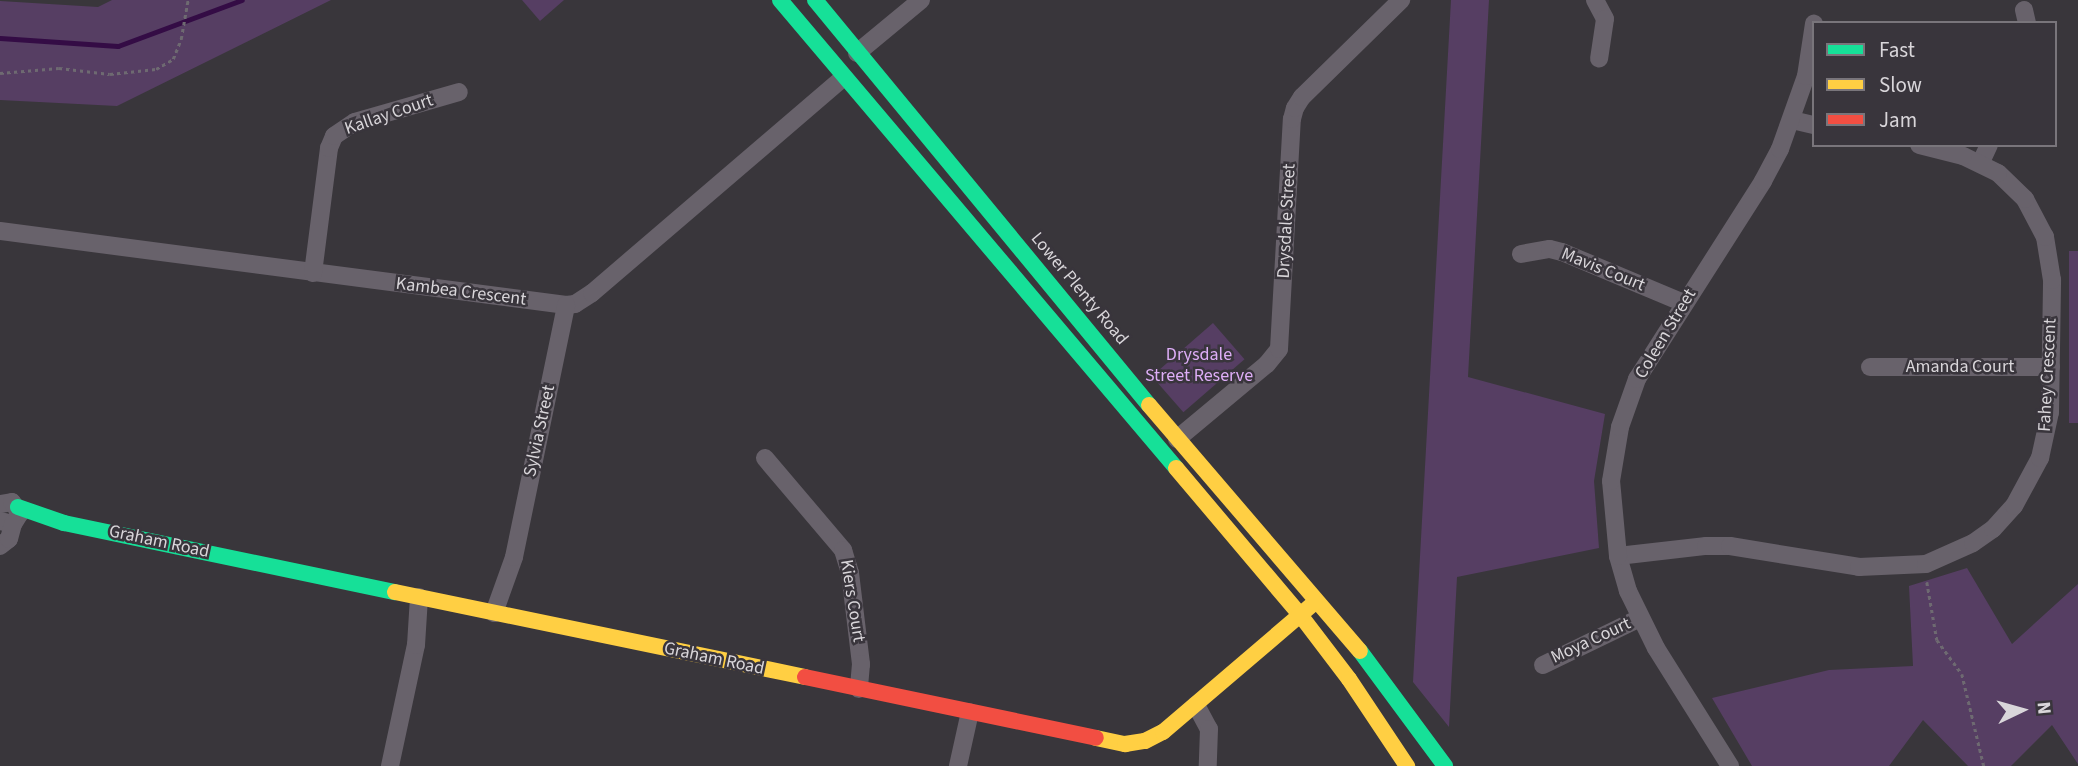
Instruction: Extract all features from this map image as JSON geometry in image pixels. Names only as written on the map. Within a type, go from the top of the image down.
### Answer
[{"type":"main road","points":[[780,0],[843,78],[1301,616],[1349,679],[1407,766]]},
{"type":"main road","name":"Lower Plenty Road","points":[[815,0],[1177,439],[1399,699],[1445,766]]},
{"type":"main road","name":"Graham Road","points":[[64,523],[1125,744],[1155,737],[1317,600]]},
{"type":"street","points":[[857,53],[922,0]]},
{"type":"street","name":"Drysdale Street","points":[[1177,439],[1267,364],[1279,349],[1292,119],[1295,108],[1302,97],[1401,0]]},
{"type":"street","points":[[1595,0],[1605,19],[1599,59]]},
{"type":"street","name":"Coleen Street","points":[[1730,766],[1640,618],[1618,556],[1612,481],[1620,427],[1637,379],[1763,181],[1793,120],[1806,76],[1812,33]]},
{"type":"street","points":[[566,305],[575,304],[592,293],[843,78]]},
{"type":"street","name":"Kallay Court","points":[[313,273],[329,148],[334,136],[355,122],[459,92]]},
{"type":"street","points":[[1793,120],[1812,125]]},
{"type":"street","name":"Fahey Crescent","points":[[1618,556],[1706,545],[1730,546],[1859,567],[1926,564],[1973,544],[1993,529],[2028,485],[2048,433],[2052,281],[2045,237],[2025,198],[2012,184],[1981,162],[1926,147]]},
{"type":"street","points":[[1981,162],[1988,147]]},
{"type":"street","name":"Kambea Crescent","points":[[0,231],[566,305]]},
{"type":"street","name":"Mavis Court","points":[[1521,254],[1536,250],[1563,252],[1684,303]]},
{"type":"street","name":"Sylvia Street","points":[[502,615],[566,305]]},
{"type":"street","name":"Amanda Court","points":[[1870,367],[2051,367]]},
{"type":"street","name":"Kiers Court","points":[[765,458],[843,550],[850,573],[861,664],[859,689]]},
{"type":"street","points":[[0,546],[9,538],[7,512]]},
{"type":"street","name":"Graham Road","points":[[7,512],[64,523]]},
{"type":"street","points":[[390,766],[426,598]]},
{"type":"street","name":"Moya Court","points":[[1542,664],[1640,618]]},
{"type":"street","points":[[1195,705],[1209,729],[1208,766]]},
{"type":"street","points":[[958,766],[970,712]]},
{"type":"path","points":[[0,73],[59,68],[110,74],[156,69],[173,59],[181,39],[188,0]]},
{"type":"path","points":[[1926,564],[1928,601],[1937,640],[1962,674],[1984,766]]},
{"type":"green space","points":[[112,0],[331,0],[117,106],[0,100],[0,1],[98,7]]},
{"type":"green space","points":[[522,0],[564,0],[540,21]]},
{"type":"green space","points":[[1451,0],[1489,0],[1468,377],[1605,414],[1594,481],[1599,548],[1457,577],[1449,727],[1413,682]]},
{"type":"green space","points":[[2069,251],[2078,251],[2078,423],[2069,423]]},
{"type":"green space","name":"Drysdale Street Reserve","points":[[1213,323],[1244,359],[1183,412],[1152,376]]},
{"type":"green space","points":[[1967,568],[2012,644],[2078,584],[2078,764],[2052,725],[2011,766],[1968,766],[1923,720],[1889,766],[1752,766],[1712,698],[1829,670],[1913,666],[1909,586]]},
{"type":"waterway","points":[[0,38],[118,46],[242,0]]},
{"type":"traffic: fast","points":[[780,0],[1176,468]]},
{"type":"traffic: fast","points":[[815,0],[1149,405]]},
{"type":"traffic: fast","points":[[18,507],[64,523],[395,592]]},
{"type":"traffic: fast","points":[[1360,651],[1445,766]]},
{"type":"traffic: slow","points":[[1149,405],[1360,651]]},
{"type":"traffic: slow","points":[[1176,468],[1301,616],[1349,679],[1407,766]]},
{"type":"traffic: slow","points":[[395,592],[805,677]]},
{"type":"traffic: slow","points":[[1096,738],[1125,744],[1145,741],[1163,732],[1314,603]]},
{"type":"traffic: jam","points":[[805,677],[1096,738]]}]
